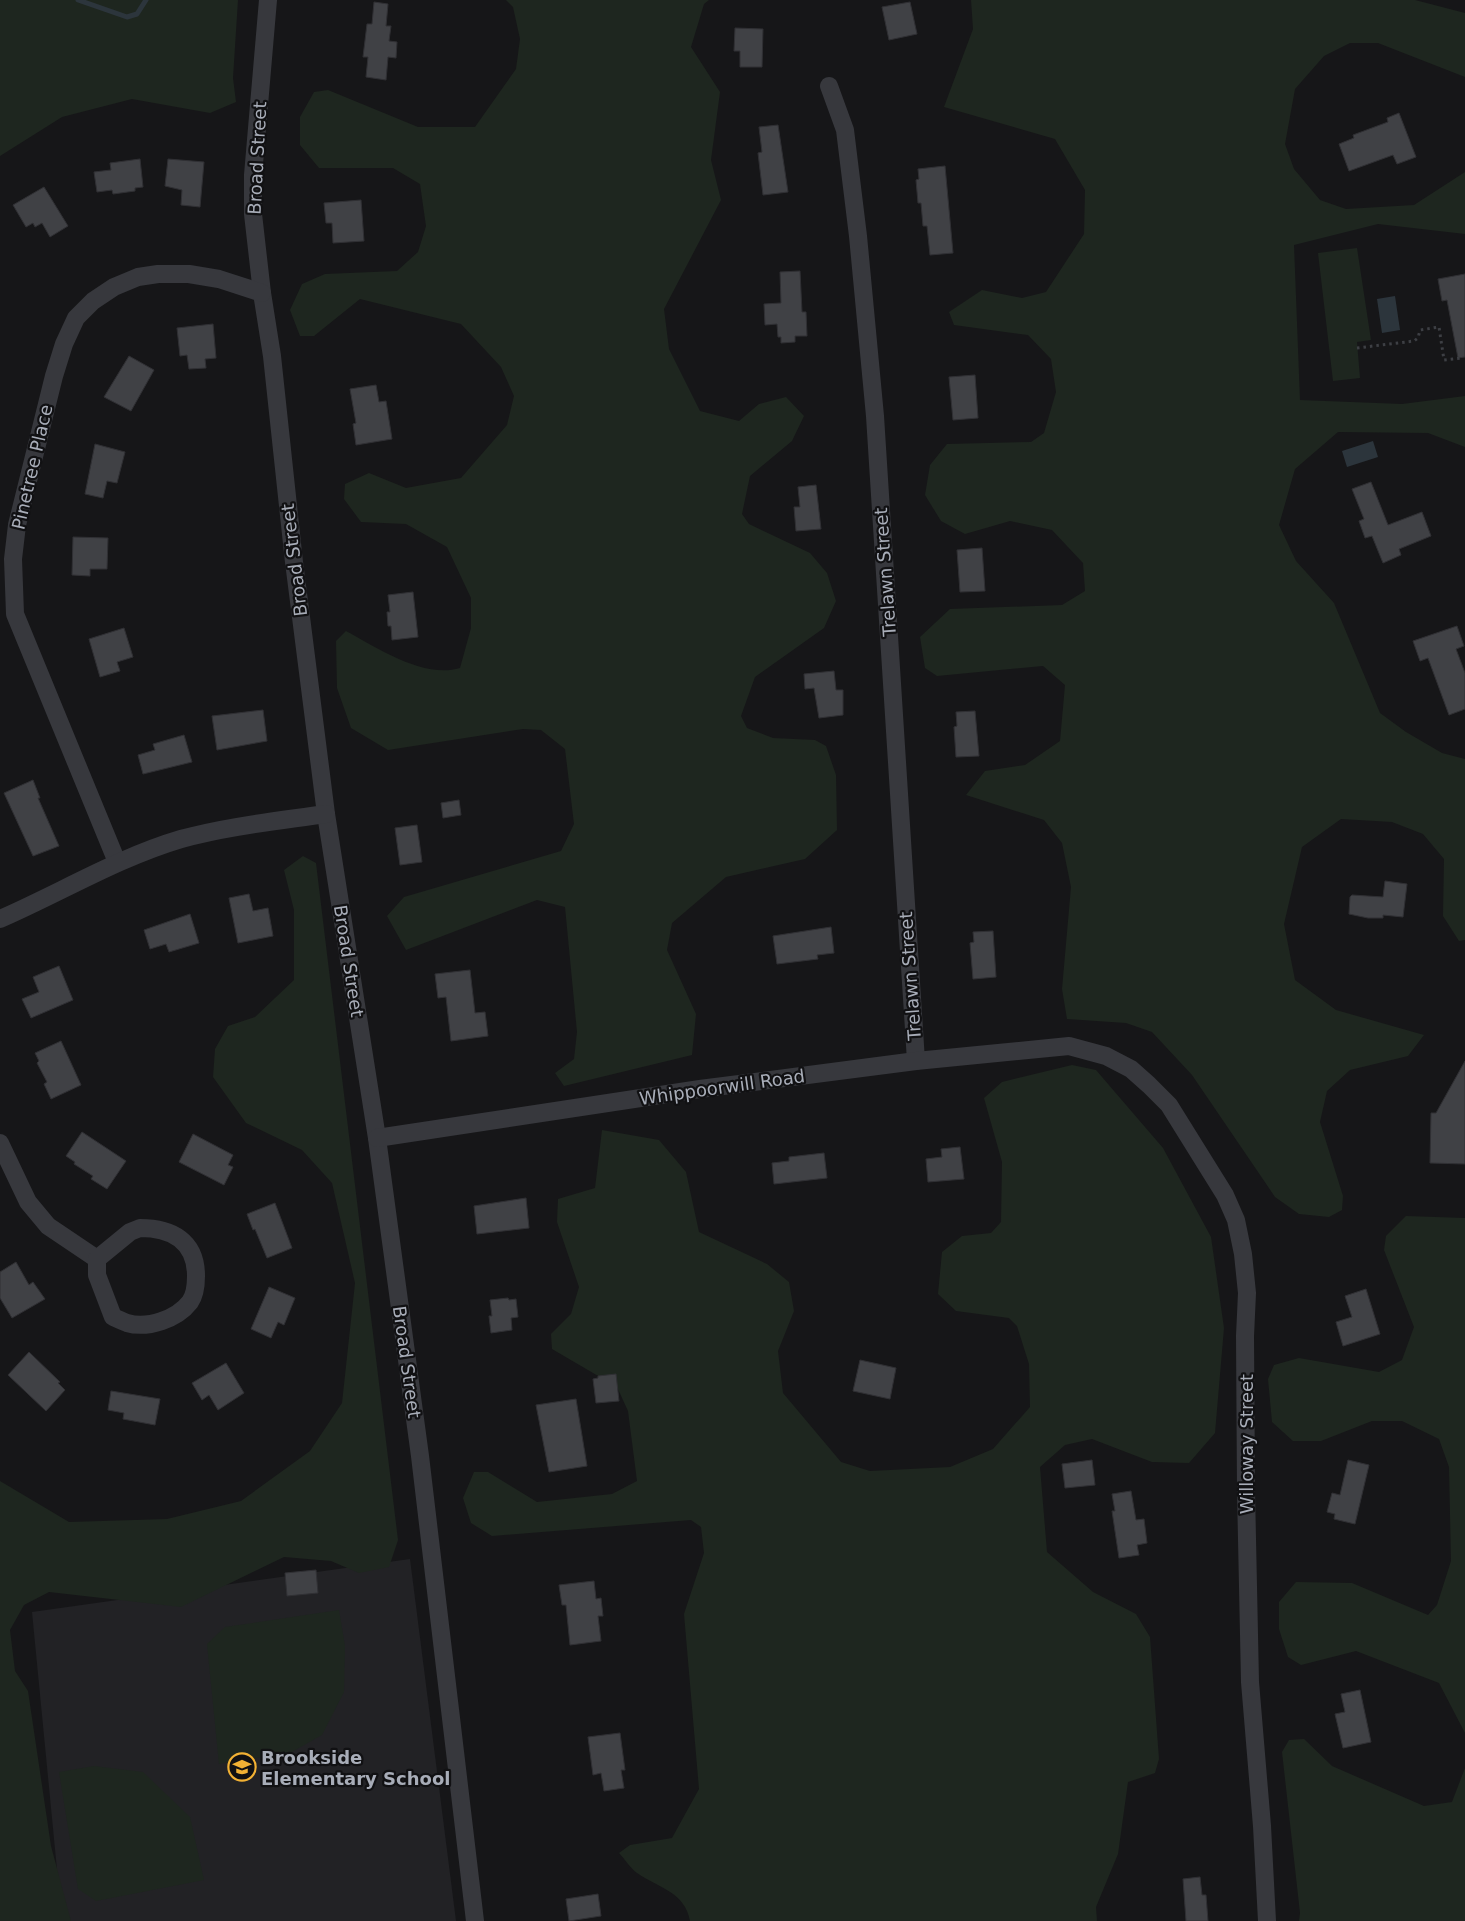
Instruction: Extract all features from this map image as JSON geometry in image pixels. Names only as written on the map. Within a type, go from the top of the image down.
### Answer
[{"type":"street","name":"Broad Street","points":[[268,0],[253,175],[253,214],[262,293],[272,356],[294,562],[326,814],[376,1138],[422,1466],[475,1921]]},
{"type":"street","name":"Trelawn Street","points":[[829,86],[845,130],[858,236],[872,387],[916,1061]]},
{"type":"street","name":"Pinetree Place","points":[[117,862],[15,614],[12,559],[17,525],[54,376],[64,344],[76,318],[93,301],[114,287],[138,277],[158,274],[189,274],[219,279],[262,293]]},
{"type":"street","points":[[0,919],[117,862],[180,840],[230,828],[326,814]]},
{"type":"street","name":"Whippoorwill Road","points":[[376,1138],[700,1090],[916,1061],[1069,1046]]},
{"type":"street","name":"Willoway Street","points":[[1069,1046],[1106,1056],[1131,1069],[1169,1105],[1225,1195],[1236,1220],[1243,1254],[1247,1293],[1245,1336],[1246,1491],[1250,1682],[1262,1826],[1267,1921]]},
{"type":"street","points":[[0,1143],[28,1202],[48,1226],[97,1259]]},
{"type":"street","points":[[140,1228],[154,1228],[171,1232],[183,1240],[192,1256],[196,1271],[196,1287],[191,1301],[178,1314],[164,1320],[144,1324],[128,1323],[113,1317],[98,1275],[97,1259],[130,1232],[140,1228]]},
{"type":"path","points":[[1357,348],[1414,341],[1418,338],[1420,330],[1439,327],[1444,360],[1463,358]]},
{"type":"shaded area","points":[[0,0],[238,0],[233,78],[236,102],[210,113],[132,99],[62,117],[0,156]]},
{"type":"shaded area","points":[[506,0],[709,0],[704,4],[691,47],[720,92],[711,160],[721,200],[664,309],[669,349],[700,411],[739,421],[759,404],[786,397],[804,416],[792,441],[750,476],[742,514],[749,524],[810,553],[827,573],[836,601],[824,628],[755,677],[741,716],[747,728],[773,738],[815,740],[826,746],[836,775],[837,830],[805,859],[726,877],[672,923],[667,950],[696,1014],[692,1055],[564,1086],[555,1073],[574,1059],[577,1032],[565,907],[537,900],[406,950],[387,916],[404,897],[561,851],[574,824],[565,749],[541,730],[523,729],[388,750],[351,728],[337,688],[336,641],[346,631],[386,653],[416,666],[446,670],[460,668],[471,628],[471,598],[447,547],[406,524],[361,522],[344,499],[345,484],[369,473],[406,488],[461,478],[507,425],[514,396],[501,367],[461,324],[360,299],[314,336],[300,336],[290,310],[302,284],[325,274],[397,271],[418,252],[426,226],[420,184],[393,168],[319,168],[300,145],[300,117],[314,92],[328,90],[418,127],[475,127],[516,69],[520,39],[513,7]]},
{"type":"shaded area","points":[[971,0],[1415,0],[1465,13],[1465,77],[1378,43],[1350,43],[1324,56],[1295,89],[1285,144],[1294,169],[1320,200],[1346,209],[1414,205],[1465,172],[1465,234],[1378,224],[1294,245],[1300,400],[1402,404],[1465,396],[1465,447],[1428,433],[1338,432],[1295,469],[1279,525],[1296,561],[1334,603],[1380,713],[1406,732],[1442,753],[1465,759],[1465,940],[1459,941],[1443,916],[1444,859],[1423,834],[1392,822],[1341,819],[1302,847],[1284,924],[1295,980],[1336,1010],[1424,1035],[1408,1056],[1350,1070],[1327,1091],[1320,1122],[1343,1196],[1342,1210],[1329,1217],[1299,1214],[1275,1197],[1192,1075],[1152,1032],[1126,1023],[1067,1019],[1062,989],[1071,887],[1062,843],[1044,820],[966,795],[985,771],[1025,765],[1060,741],[1065,685],[1043,666],[937,676],[925,668],[920,637],[950,609],[1062,605],[1085,591],[1083,563],[1052,530],[1010,521],[965,534],[941,521],[925,495],[930,465],[947,444],[1031,442],[1044,433],[1056,392],[1051,359],[1028,335],[954,325],[949,312],[982,290],[1022,298],[1046,292],[1084,234],[1085,190],[1055,139],[944,107],[973,29]]},
{"type":"shaded area","points":[[1357,248],[1371,340],[1357,342],[1360,378],[1333,381],[1318,253]]},
{"type":"shaded area","points":[[1395,296],[1400,330],[1382,333],[1377,299]]},
{"type":"shaded area","points":[[1373,441],[1378,457],[1347,467],[1342,451]]},
{"type":"shaded area","points":[[303,856],[316,863],[398,1540],[389,1567],[359,1573],[331,1561],[284,1557],[181,1607],[49,1592],[24,1605],[10,1630],[15,1671],[28,1691],[51,1846],[71,1921],[0,1921],[0,1481],[69,1522],[167,1519],[241,1501],[310,1451],[342,1403],[355,1283],[332,1183],[302,1150],[246,1123],[213,1077],[215,1049],[228,1026],[255,1017],[294,980],[294,910],[284,870]]},
{"type":"shaded area","points":[[1072,1065],[1096,1070],[1163,1148],[1211,1237],[1224,1328],[1215,1433],[1189,1463],[1152,1462],[1092,1439],[1065,1445],[1040,1467],[1047,1552],[1093,1592],[1136,1614],[1150,1637],[1159,1759],[1155,1773],[1128,1782],[1118,1854],[1096,1907],[1097,1921],[690,1921],[683,1903],[677,1897],[637,1873],[619,1853],[630,1845],[672,1838],[699,1789],[684,1614],[704,1553],[701,1527],[691,1520],[492,1536],[471,1523],[463,1498],[474,1472],[488,1472],[537,1502],[612,1494],[637,1481],[628,1411],[617,1387],[552,1349],[551,1334],[571,1314],[579,1287],[557,1222],[558,1199],[595,1188],[602,1130],[659,1140],[686,1172],[699,1232],[767,1264],[789,1282],[794,1311],[778,1351],[783,1393],[841,1462],[870,1471],[950,1467],[993,1449],[1030,1407],[1029,1364],[1017,1326],[1009,1318],[956,1311],[938,1294],[942,1252],[962,1236],[991,1233],[1001,1222],[1002,1162],[984,1098],[1002,1082]]},
{"type":"shaded area","points":[[1406,1216],[1465,1218],[1465,1733],[1439,1683],[1356,1651],[1301,1665],[1288,1657],[1279,1629],[1279,1602],[1296,1582],[1352,1583],[1428,1615],[1437,1605],[1451,1561],[1449,1467],[1439,1439],[1402,1421],[1372,1421],[1321,1441],[1293,1441],[1272,1422],[1268,1379],[1274,1365],[1299,1358],[1379,1372],[1402,1360],[1414,1327],[1384,1250],[1386,1236]]},
{"type":"shaded area","name":"Brookside Elementary School","points":[[410,1559],[456,1921],[62,1921],[32,1612]]},
{"type":"shaded area","points":[[339,1610],[345,1646],[344,1692],[322,1735],[290,1753],[219,1764],[207,1644],[225,1627]]},
{"type":"shaded area","points":[[1304,1739],[1332,1766],[1424,1806],[1452,1802],[1465,1768],[1465,1921],[1299,1921],[1300,1913],[1282,1752],[1289,1740]]},
{"type":"shaded area","points":[[94,1766],[143,1772],[190,1817],[204,1880],[96,1901],[78,1889],[59,1772]]},
{"type":"building","points":[[374,2],[388,4],[386,26],[391,26],[389,41],[397,42],[396,58],[388,57],[386,80],[366,77],[368,57],[363,57],[367,24],[372,24]]},
{"type":"building","points":[[910,2],[917,34],[889,40],[882,7]]},
{"type":"building","points":[[735,28],[763,29],[762,67],[740,67],[740,51],[734,51]]},
{"type":"building","points":[[1399,113],[1416,157],[1397,164],[1393,155],[1349,171],[1339,144],[1354,138],[1353,135],[1388,122],[1387,118]]},
{"type":"building","points":[[778,125],[788,192],[763,195],[758,153],[762,152],[759,127]]},
{"type":"building","points":[[140,159],[143,187],[135,188],[135,191],[113,194],[112,190],[97,192],[94,172],[111,170],[110,163]]},
{"type":"building","points":[[168,159],[204,162],[200,207],[181,205],[182,190],[165,186]]},
{"type":"building","points":[[945,166],[953,253],[930,255],[927,226],[923,226],[916,180],[919,179],[918,169]]},
{"type":"building","points":[[44,187],[68,226],[50,237],[42,223],[35,227],[33,223],[26,227],[13,205]]},
{"type":"building","points":[[361,200],[364,241],[333,243],[332,223],[326,223],[324,203]]},
{"type":"building","points":[[800,271],[802,312],[806,312],[807,336],[795,336],[795,342],[781,343],[781,337],[778,337],[777,324],[765,325],[764,304],[781,303],[780,272]]},
{"type":"building","points":[[1465,274],[1465,357],[1458,358],[1447,300],[1442,301],[1438,279]]},
{"type":"building","points":[[213,324],[216,358],[205,359],[206,368],[189,369],[187,355],[180,356],[177,328]]},
{"type":"building","points":[[129,356],[154,370],[131,411],[104,397]]},
{"type":"building","points":[[975,375],[978,418],[953,420],[949,377]]},
{"type":"building","points":[[376,385],[379,402],[386,401],[392,439],[356,445],[353,424],[356,423],[350,389]]},
{"type":"building","points":[[95,444],[125,452],[117,483],[107,481],[103,498],[85,494]]},
{"type":"building","points":[[1371,482],[1388,525],[1422,512],[1431,536],[1399,549],[1401,555],[1383,563],[1372,536],[1365,538],[1359,521],[1364,519],[1352,489]]},
{"type":"building","points":[[816,485],[821,529],[796,531],[794,507],[800,507],[798,487]]},
{"type":"building","points":[[73,537],[108,538],[107,569],[90,569],[90,576],[72,575]]},
{"type":"building","points":[[982,548],[985,591],[960,592],[957,550]]},
{"type":"building","points":[[413,592],[418,637],[392,640],[391,626],[388,626],[387,612],[390,612],[388,595]]},
{"type":"building","points":[[1457,626],[1464,646],[1456,649],[1465,673],[1465,709],[1449,715],[1428,658],[1420,661],[1413,641]]},
{"type":"building","points":[[124,628],[133,657],[117,662],[120,671],[100,677],[89,639]]},
{"type":"building","points":[[834,671],[836,690],[843,690],[843,715],[819,718],[814,688],[805,689],[804,674]]},
{"type":"building","points":[[263,710],[267,741],[217,750],[212,716]]},
{"type":"building","points":[[975,711],[979,756],[956,757],[954,727],[957,726],[956,712]]},
{"type":"building","points":[[184,735],[192,762],[143,774],[138,755],[155,750],[153,744]]},
{"type":"building","points":[[33,780],[40,798],[38,798],[59,846],[33,856],[4,793]]},
{"type":"building","points":[[459,800],[461,815],[443,818],[441,803]]},
{"type":"building","points":[[417,825],[422,862],[400,865],[395,828]]},
{"type":"building","points":[[1385,881],[1407,884],[1403,917],[1383,915],[1383,918],[1368,918],[1349,914],[1350,897],[1352,895],[1383,897]]},
{"type":"building","points":[[249,894],[253,911],[268,908],[273,936],[238,943],[229,898]]},
{"type":"building","points":[[190,914],[199,943],[169,952],[166,944],[150,949],[144,930]]},
{"type":"building","points":[[831,927],[834,953],[817,955],[818,959],[777,964],[773,936]]},
{"type":"building","points":[[993,931],[996,977],[973,979],[970,943],[974,942],[973,932]]},
{"type":"building","points":[[59,966],[73,1000],[31,1018],[22,999],[39,992],[33,977]]},
{"type":"building","points":[[470,970],[475,1013],[485,1012],[488,1036],[451,1041],[446,997],[438,998],[435,974]]},
{"type":"building","points":[[61,1041],[81,1085],[51,1099],[44,1084],[47,1082],[37,1063],[39,1061],[35,1053]]},
{"type":"building","points":[[1465,1061],[1465,1164],[1430,1163],[1431,1113],[1436,1113]]},
{"type":"building","points":[[82,1132],[126,1161],[107,1189],[91,1179],[93,1176],[74,1164],[75,1162],[66,1156]]},
{"type":"building","points":[[193,1134],[233,1155],[228,1165],[233,1167],[224,1185],[179,1162]]},
{"type":"building","points":[[960,1147],[964,1179],[928,1182],[926,1159],[942,1157],[941,1149]]},
{"type":"building","points":[[824,1153],[827,1178],[774,1184],[772,1163],[789,1161],[789,1157]]},
{"type":"building","points":[[526,1198],[529,1228],[477,1234],[474,1206]]},
{"type":"building","points":[[275,1203],[292,1248],[267,1258],[247,1214]]},
{"type":"building","points":[[16,1262],[29,1285],[33,1282],[45,1299],[12,1318],[0,1298],[0,1272]]},
{"type":"building","points":[[269,1287],[295,1298],[284,1325],[278,1322],[271,1338],[251,1329]]},
{"type":"building","points":[[1366,1289],[1380,1334],[1343,1346],[1336,1322],[1352,1317],[1345,1296]]},
{"type":"building","points":[[508,1298],[509,1300],[516,1299],[518,1317],[511,1318],[512,1330],[491,1333],[489,1316],[492,1316],[490,1300]]},
{"type":"building","points":[[29,1352],[60,1382],[58,1383],[65,1390],[46,1411],[8,1375]]},
{"type":"building","points":[[860,1360],[896,1368],[890,1399],[853,1391]]},
{"type":"building","points":[[226,1363],[244,1393],[218,1410],[209,1395],[202,1400],[192,1383]]},
{"type":"building","points":[[616,1374],[619,1401],[596,1403],[593,1379],[598,1378],[598,1376]]},
{"type":"building","points":[[111,1391],[160,1399],[155,1425],[123,1419],[124,1413],[108,1410]]},
{"type":"building","points":[[576,1399],[587,1466],[549,1472],[536,1405]]},
{"type":"building","points":[[1092,1460],[1095,1485],[1065,1488],[1062,1464]]},
{"type":"building","points":[[1348,1460],[1369,1465],[1355,1524],[1334,1519],[1335,1514],[1327,1512],[1332,1493],[1340,1495]]},
{"type":"building","points":[[1131,1491],[1136,1520],[1144,1519],[1147,1543],[1137,1545],[1139,1555],[1119,1558],[1112,1511],[1115,1511],[1112,1494]]},
{"type":"building","points":[[316,1570],[318,1593],[287,1596],[285,1573]]},
{"type":"building","points":[[594,1581],[596,1599],[601,1598],[603,1616],[598,1616],[601,1641],[570,1645],[566,1605],[562,1605],[559,1585]]},
{"type":"building","points":[[1360,1690],[1371,1742],[1343,1748],[1335,1714],[1345,1712],[1341,1694]]},
{"type":"building","points":[[620,1733],[625,1770],[621,1770],[624,1788],[604,1791],[601,1773],[593,1775],[588,1737]]},
{"type":"building","points":[[1200,1877],[1202,1895],[1206,1895],[1208,1921],[1186,1921],[1183,1879]]},
{"type":"building","points":[[598,1894],[601,1916],[569,1921],[566,1899]]},
{"type":"waterway","points":[[78,0],[127,17],[137,14],[146,0]]},
{"type":"place","name":"Brookside Elementary School","points":[[242,1767]]}]
